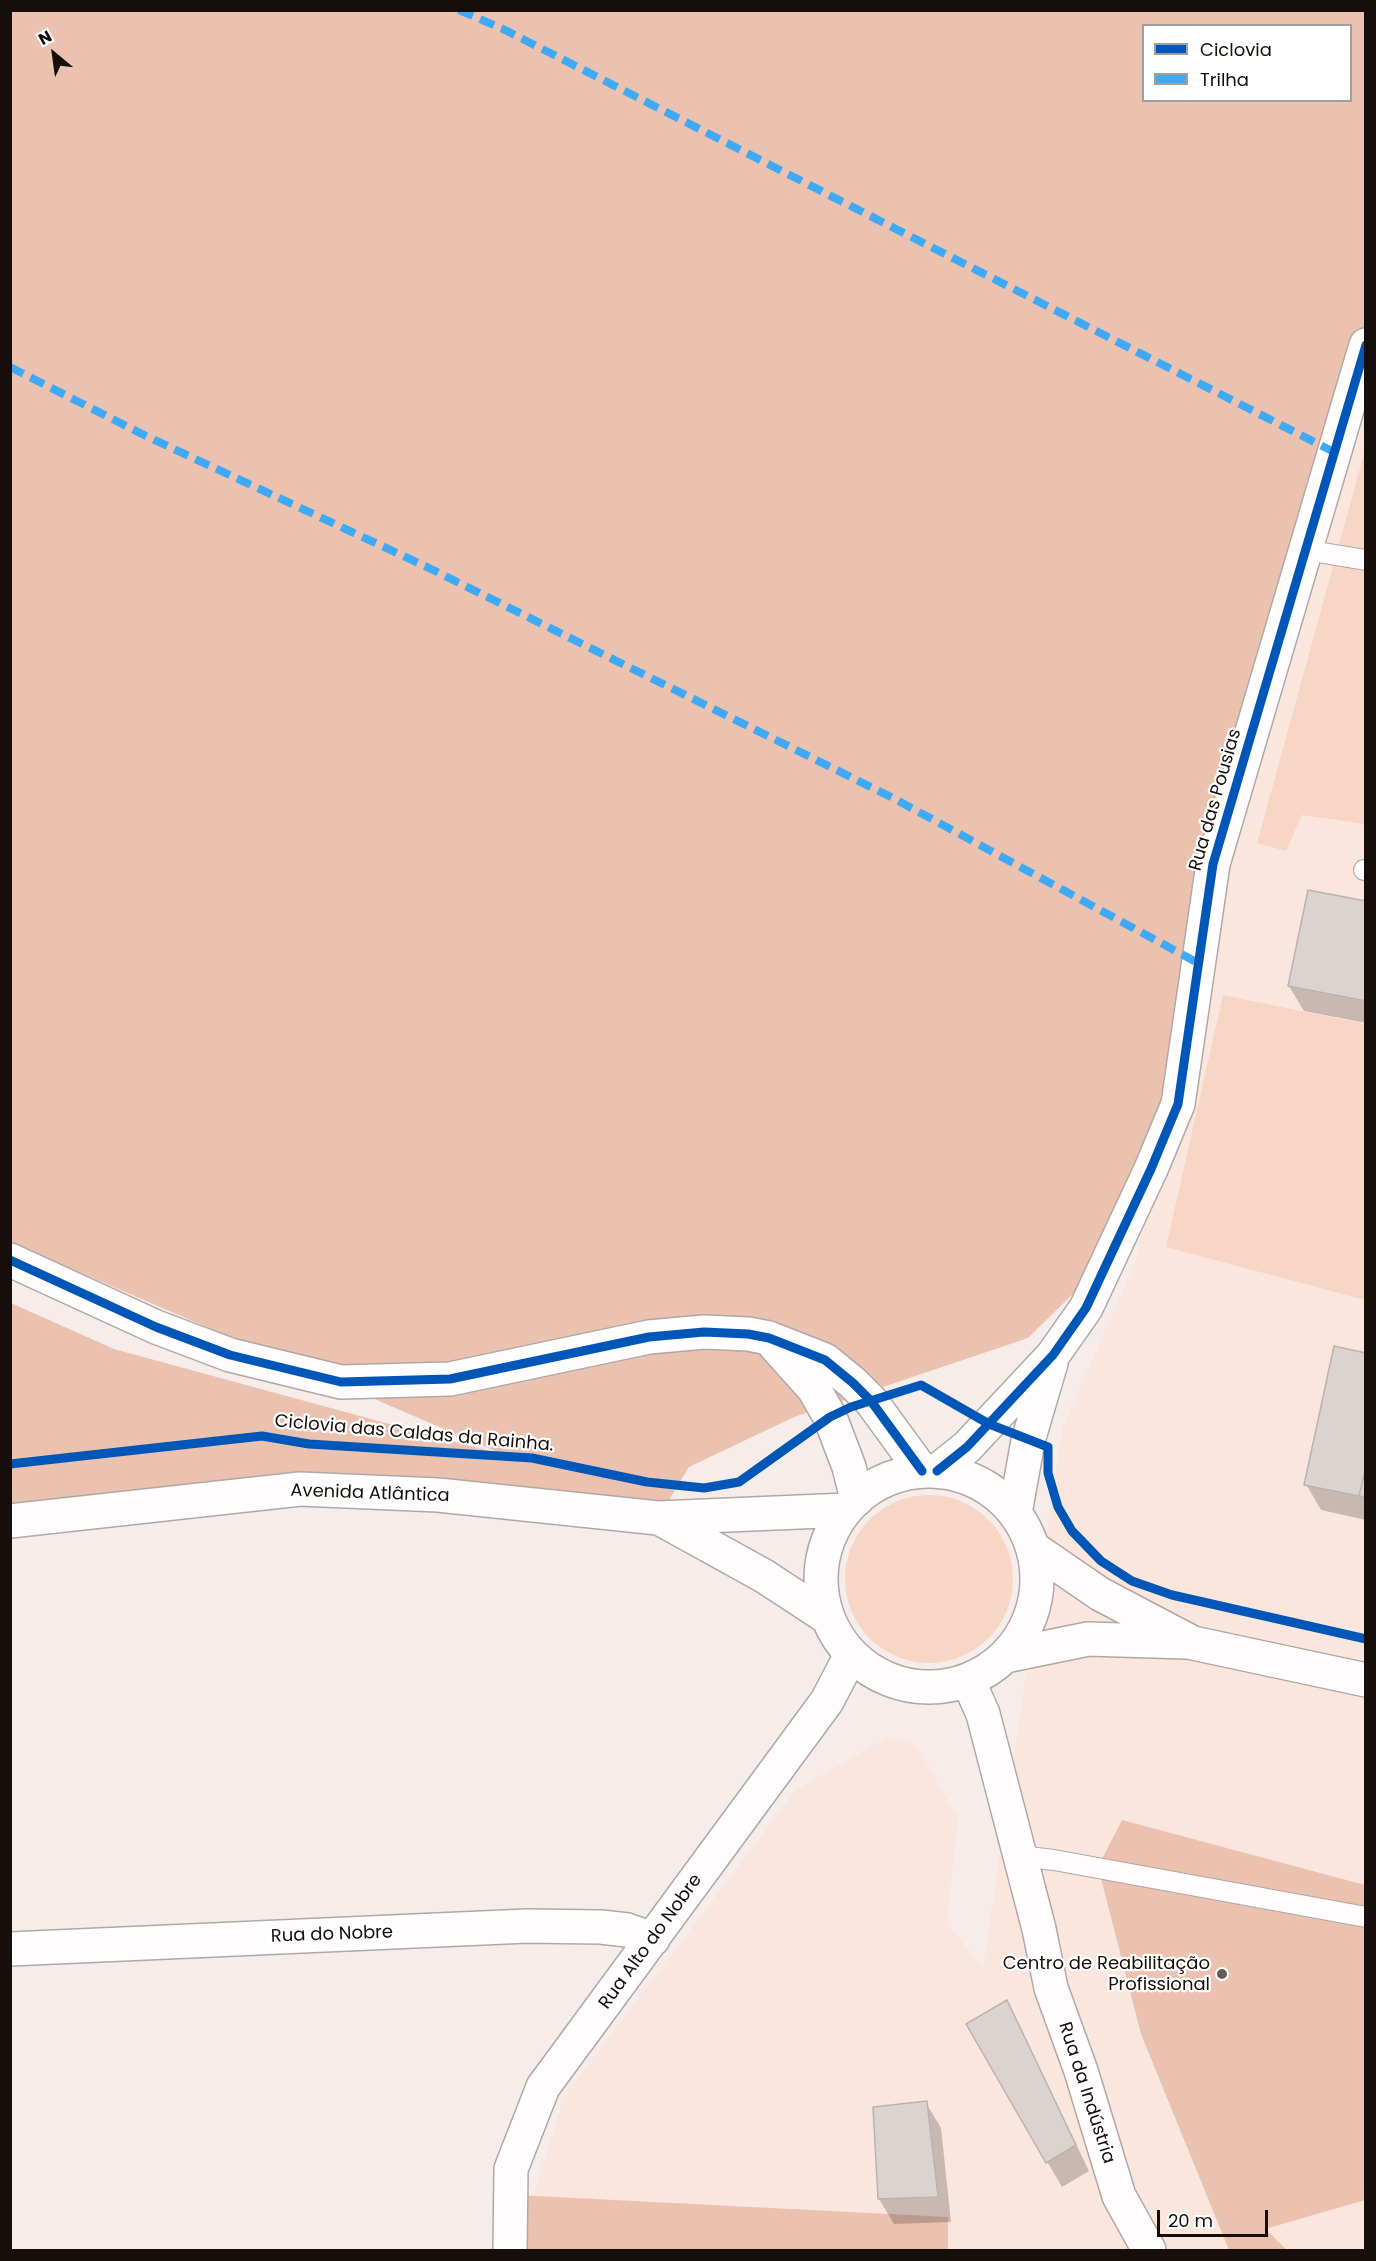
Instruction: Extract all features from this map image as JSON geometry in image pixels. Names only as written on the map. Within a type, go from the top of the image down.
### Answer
[{"type":"street","name":"Rua das Pousias","points":[[1053,1355],[1086,1308],[1151,1169],[1178,1104],[1213,864],[1365,345]]},
{"type":"street","points":[[10,1260],[156,1327],[230,1355],[340,1382],[450,1379],[650,1337],[704,1332],[748,1334],[768,1338],[825,1360],[871,1401],[930,1471],[968,1447],[1053,1355]]},
{"type":"street","points":[[768,1338],[814,1389],[830,1417],[849,1467],[852,1505]]},
{"type":"street","points":[[1015,1513],[1028,1442],[1053,1355]]},
{"type":"street","name":"Avenida Atlântica","points":[[930,1471],[960,1476],[981,1484],[999,1497],[1015,1513],[1033,1548],[1038,1577],[1035,1606],[1023,1633],[1005,1656],[988,1670],[968,1680],[938,1687],[906,1685],[876,1674],[851,1655],[837,1637],[828,1618],[821,1590],[822,1562],[831,1534],[852,1505],[888,1479],[930,1471]]},
{"type":"street","name":"Avenida Atlântica","points":[[10,1521],[300,1489],[438,1495],[658,1518],[852,1505]]},
{"type":"street","name":"Avenida Atlântica","points":[[658,1518],[764,1576],[828,1618]]},
{"type":"street","name":"Avenida Atlântica","points":[[1033,1548],[1100,1594],[1193,1643]]},
{"type":"street","name":"Avenida Atlântica","points":[[1005,1656],[1088,1639],[1193,1643],[1365,1680]]},
{"type":"street","name":"Rua Alto do Nobre","points":[[510,2250],[511,2169],[543,2087],[827,1701],[851,1655]]},
{"type":"street","name":"Rua da Indústria","points":[[968,1680],[984,1714],[1039,1929],[1051,1988],[1081,2071],[1119,2196],[1149,2250]]},
{"type":"street","name":"Rua do Nobre","points":[[10,1949],[527,1926],[601,1927],[627,1930],[652,1939]]},
{"type":"lane","points":[[1305,550],[1365,560]]},
{"type":"lane","points":[[1020,1856],[1054,1860],[1365,1917]]},
{"type":"shaded area","points":[[11,11],[1365,11],[1365,347],[1214,861],[1178,1104],[1078,1289],[1028,1338],[794,1417],[689,1467],[658,1518],[438,1495],[11,1526],[11,1303],[114,1349],[507,1456],[11,1243]]},
{"type":"shaded area","points":[[1365,414],[1365,2250],[947,2250],[948,2218],[533,2197],[564,2097],[795,1791],[889,1736],[917,1745],[958,1819],[947,1923],[983,1968],[1062,1429],[1135,1262],[1222,861]]},
{"type":"shaded area","points":[[1365,450],[1365,824],[1302,815],[1286,851],[1257,843]]},
{"type":"shaded area","points":[[1223,995],[1365,1024],[1365,1300],[1166,1247]]},
{"type":"shaded area","points":[[929,1495],[961,1502],[976,1509],[988,1520],[999,1532],[1006,1547],[1013,1579],[1006,1611],[999,1626],[988,1638],[976,1649],[961,1656],[929,1663],[897,1656],[882,1649],[870,1638],[859,1626],[852,1611],[845,1579],[852,1547],[859,1532],[870,1520],[882,1509],[897,1502]]},
{"type":"shaded area","points":[[1122,1820],[1365,1885],[1365,2200],[1265,2229],[1287,2250],[1229,2250],[1141,2034],[1098,1867]]},
{"type":"shaded area","points":[[516,2195],[948,2217],[948,2250],[515,2250]]},
{"type":"building","points":[[1308,890],[1366,901],[1366,1001],[1288,986]]},
{"type":"building","points":[[1334,1346],[1366,1353],[1366,1467],[1359,1496],[1304,1485]]},
{"type":"building","points":[[1366,1467],[1366,1497],[1359,1496]]},
{"type":"building","points":[[1007,2000],[1076,2145],[1046,2163],[966,2024]]},
{"type":"building","points":[[927,2101],[938,2197],[878,2199],[873,2107]]},
{"type":"marked path","points":[[459,10],[503,29],[1334,452]]},
{"type":"marked path","points":[[10,367],[146,436],[427,567],[893,798],[1198,963]]},
{"type":"cycle path","points":[[937,1471],[967,1447],[1053,1355],[1086,1308],[1151,1169],[1178,1104],[1213,864],[1366,345]]},
{"type":"cycle path","points":[[10,1260],[156,1327],[230,1355],[341,1382],[450,1379],[649,1337],[704,1332],[748,1334],[769,1338],[825,1360],[853,1383],[871,1401],[922,1471]]},
{"type":"cycle path","name":"Ciclovia das Caldas da Rainha.","points":[[10,1464],[262,1436],[309,1444],[532,1458],[647,1482],[704,1488],[739,1482],[830,1417],[851,1407],[921,1385],[989,1424],[1048,1447],[1048,1473],[1058,1507],[1072,1531],[1101,1561],[1132,1581],[1172,1595],[1366,1639]]},
{"type":"place","name":"Centro de Reabilitação Profissional","points":[[1222,1974]]}]
